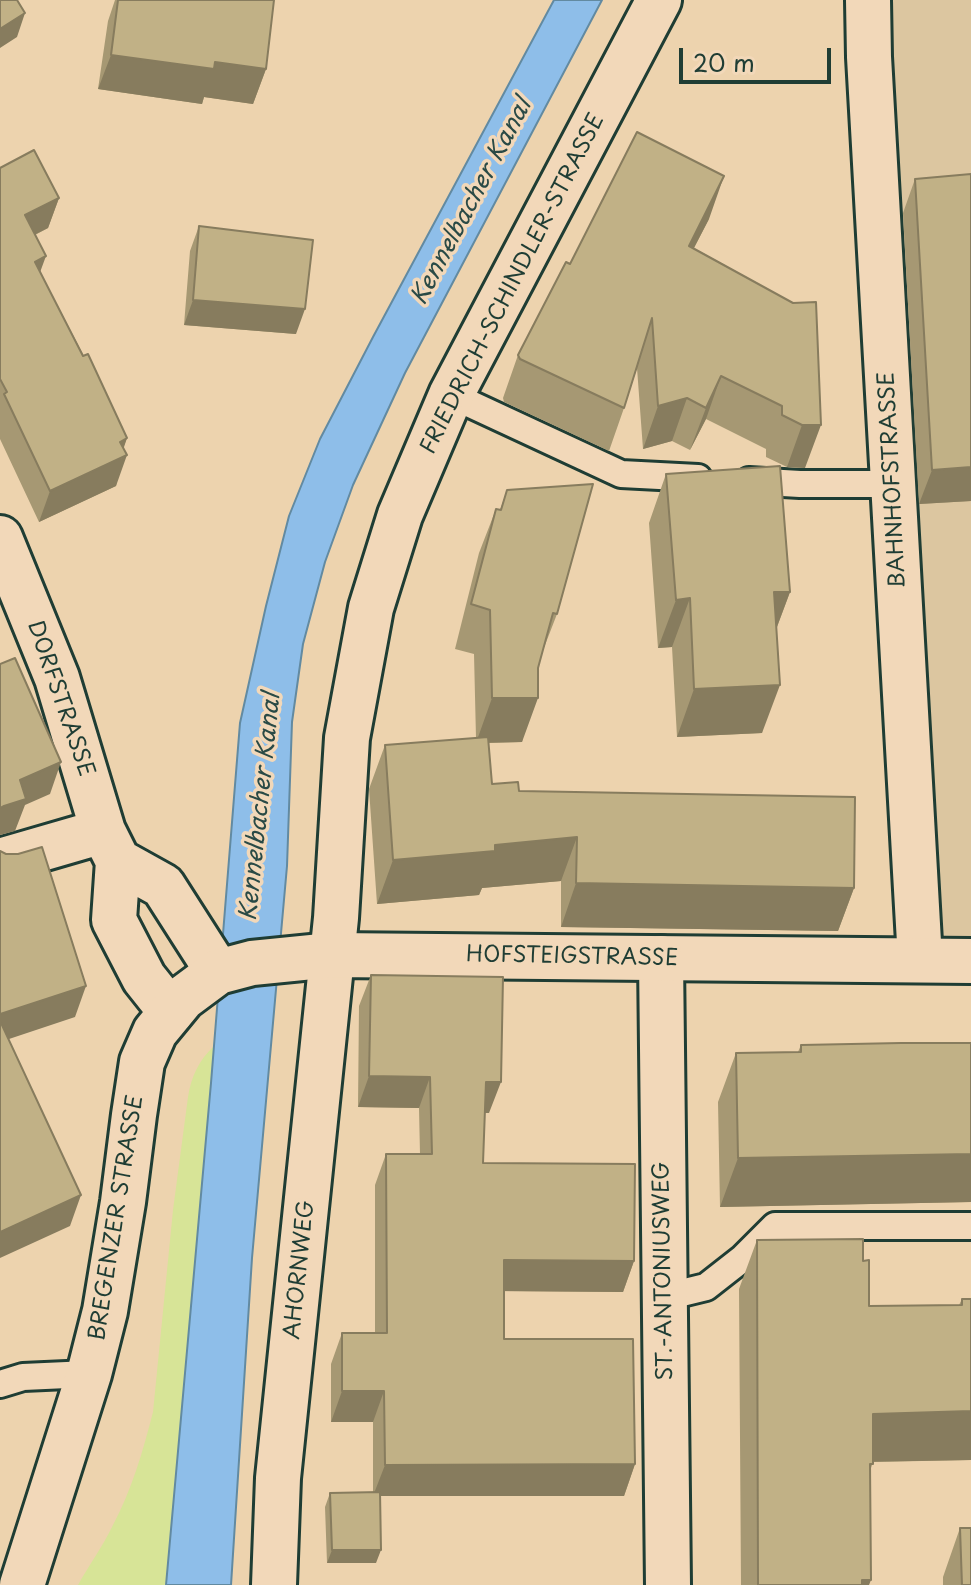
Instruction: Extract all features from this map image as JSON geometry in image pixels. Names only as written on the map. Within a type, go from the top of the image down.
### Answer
[{"type":"street","name":"FRIEDRICH-SCHINDLER-STRASSE","points":[[332,955],[347,738],[371,608],[400,515],[451,395],[659,0]]},
{"type":"street","name":"BAHNHOFSTRASSE","points":[[868,0],[920,960]]},
{"type":"street","name":"DORFSTRASSE","points":[[0,538],[57,678],[110,846],[114,920],[144,978],[177,1005]]},
{"type":"street","points":[[0,861],[110,846],[163,886],[218,972]]},
{"type":"street","name":"HOFSTEIGSTRASSE","points":[[177,1005],[218,972],[252,963],[332,955],[971,961]]},
{"type":"street","name":"AHORNWEG","points":[[274,1585],[278,1478],[332,955]]},
{"type":"street","name":"ST.-ANTONIUSWEG","points":[[661,958],[668,1585]]},
{"type":"street","name":"BREGENZER STRASSE","points":[[22,1585],[89,1374],[105,1311],[142,1062],[155,1032],[177,1005]]},
{"type":"lane","points":[[451,395],[621,474],[800,484],[893,484]]},
{"type":"lane","points":[[665,1297],[706,1287],[743,1258],[775,1226],[971,1226]]},
{"type":"lane","points":[[0,1384],[23,1377],[89,1374]]},
{"type":"shaded area","points":[[886,0],[971,0],[971,943],[932,944]]},
{"type":"green space","points":[[214,1046],[166,1585],[78,1585],[126,1498],[153,1412],[173,1210],[188,1097],[196,1069]]},
{"type":"water","name":"Kennelbacher Kanal","points":[[554,0],[602,0],[405,373],[353,485],[325,562],[303,644],[292,722],[287,866],[252,1258],[231,1585],[166,1585],[240,723],[266,606],[289,516],[320,439]]},
{"type":"building","points":[[0,0],[17,0],[25,13],[0,29]]},
{"type":"building","points":[[118,0],[274,0],[266,69],[215,62],[214,69],[111,55]]},
{"type":"building","points":[[637,132],[724,176],[689,246],[793,303],[816,302],[821,425],[802,425],[782,415],[782,406],[721,376],[706,408],[687,398],[658,406],[652,318],[624,408],[520,359],[518,355],[566,262],[570,264]]},
{"type":"building","points":[[34,150],[59,198],[25,215],[46,256],[35,262],[83,356],[88,354],[127,438],[120,442],[127,455],[50,491],[4,394],[7,392],[0,379],[0,168]]},
{"type":"building","points":[[971,174],[971,467],[932,470],[915,179]]},
{"type":"building","points":[[199,226],[313,240],[305,309],[193,300]]},
{"type":"building","points":[[780,466],[790,592],[774,592],[780,685],[694,689],[690,598],[676,600],[666,474]]},
{"type":"building","points":[[593,484],[557,614],[553,613],[538,668],[538,698],[492,698],[490,610],[471,604],[496,509],[501,510],[507,490]]},
{"type":"building","points":[[15,658],[61,762],[20,780],[26,799],[0,808],[0,664]]},
{"type":"building","points":[[488,737],[492,784],[518,782],[519,791],[855,797],[854,888],[576,883],[577,837],[495,845],[495,851],[393,860],[385,745]]},
{"type":"building","points":[[42,847],[86,986],[0,1014],[0,851],[18,854]]},
{"type":"building","points":[[371,975],[503,977],[501,1082],[486,1082],[483,1163],[635,1164],[634,1261],[504,1260],[504,1339],[633,1339],[635,1464],[385,1465],[384,1391],[342,1391],[342,1333],[387,1333],[386,1154],[432,1154],[430,1077],[369,1076]]},
{"type":"building","points":[[0,1021],[81,1195],[0,1232]]},
{"type":"building","points":[[971,1043],[971,1154],[738,1158],[736,1053],[801,1052],[801,1045]]},
{"type":"building","points":[[863,1239],[863,1261],[869,1260],[869,1306],[962,1305],[962,1299],[971,1299],[971,1411],[873,1414],[871,1580],[862,1580],[862,1585],[758,1585],[757,1240]]},
{"type":"building","points":[[380,1492],[381,1550],[332,1550],[330,1493]]},
{"type":"building","points":[[960,1528],[971,1528],[971,1585],[962,1585]]}]
